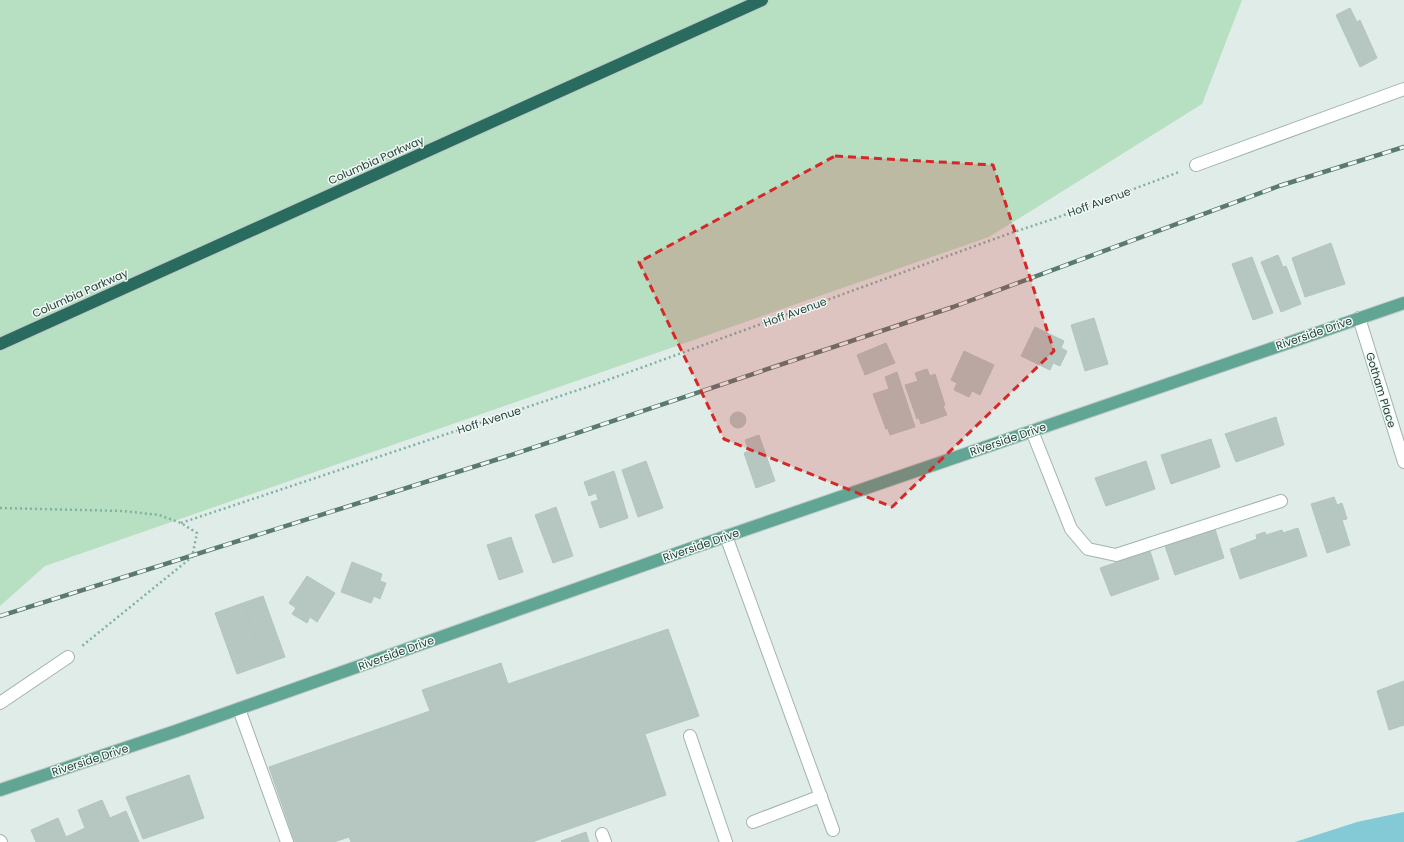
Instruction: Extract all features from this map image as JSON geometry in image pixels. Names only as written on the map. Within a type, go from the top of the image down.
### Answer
[{"type":"highway","name":"Columbia Parkway","points":[[0,344],[762,0]]},
{"type":"main road","name":"Riverside Drive","points":[[0,790],[239,709],[726,536],[1404,303]]},
{"type":"street","points":[[1196,165],[1404,89]]},
{"type":"street","name":"Gotham Place","points":[[1359,318],[1404,462]]},
{"type":"street","points":[[1032,431],[1071,529],[1088,549],[1116,555],[1281,501]]},
{"type":"street","points":[[726,536],[833,830]]},
{"type":"street","points":[[0,704],[68,657]]},
{"type":"street","points":[[239,709],[287,842]]},
{"type":"street","points":[[690,736],[726,842]]},
{"type":"street","points":[[752,822],[821,796]]},
{"type":"path","name":"Hoff Avenue","points":[[181,523],[602,382],[1008,234],[1070,213],[1196,165]]},
{"type":"path","points":[[0,508],[123,511],[159,515],[181,523],[197,533],[192,557],[68,657]]},
{"type":"highlighted area","points":[[835,156],[993,165],[1054,351],[892,507],[724,439],[639,262]]},
{"type":"green space","points":[[0,0],[1242,0],[1202,104],[989,237],[45,566],[0,606]]},
{"type":"water","points":[[1404,812],[1404,842],[1295,842],[1357,822]]},
{"type":"building","points":[[1350,8],[1357,22],[1360,20],[1377,58],[1360,67],[1336,15]]},
{"type":"building","points":[[1331,243],[1345,284],[1305,297],[1292,258]]},
{"type":"building","points":[[1278,255],[1283,267],[1286,266],[1301,304],[1281,312],[1261,262]]},
{"type":"building","points":[[1252,257],[1273,313],[1253,320],[1232,264]]},
{"type":"building","points":[[1094,318],[1108,364],[1085,371],[1071,325]]},
{"type":"building","points":[[1035,327],[1064,341],[1061,348],[1067,351],[1060,366],[1053,363],[1050,370],[1021,356]]},
{"type":"building","points":[[886,343],[895,363],[865,375],[857,355]]},
{"type":"building","points":[[964,351],[994,365],[980,395],[972,391],[969,397],[954,390],[957,383],[951,380]]},
{"type":"building","points":[[927,369],[930,376],[935,374],[945,405],[943,406],[947,415],[921,424],[919,418],[917,419],[905,385],[918,381],[915,373]]},
{"type":"building","points":[[897,372],[915,427],[890,435],[888,429],[886,429],[873,394],[889,389],[885,377]]},
{"type":"building","points":[[735,412],[741,412],[746,417],[744,426],[741,428],[735,428],[730,423],[730,417]]},
{"type":"building","points":[[1276,417],[1284,445],[1236,462],[1225,434]]},
{"type":"building","points":[[759,435],[775,481],[756,488],[744,453],[749,451],[745,440]]},
{"type":"building","points":[[1211,439],[1220,467],[1171,484],[1161,455]]},
{"type":"building","points":[[646,461],[663,508],[638,517],[622,470]]},
{"type":"building","points":[[1146,461],[1155,489],[1106,506],[1095,478]]},
{"type":"building","points":[[614,471],[628,518],[600,528],[591,502],[598,500],[596,493],[589,496],[584,482]]},
{"type":"building","points":[[1334,497],[1337,505],[1342,503],[1347,519],[1342,520],[1350,545],[1327,553],[1311,504]]},
{"type":"building","points":[[556,507],[573,556],[553,563],[535,515]]},
{"type":"building","points":[[1298,528],[1307,556],[1240,579],[1230,549],[1257,539],[1256,535],[1265,532],[1266,535],[1282,530],[1283,533]]},
{"type":"building","points":[[1215,529],[1224,558],[1175,575],[1165,546]]},
{"type":"building","points":[[511,537],[523,572],[499,580],[487,545]]},
{"type":"building","points":[[1150,551],[1159,579],[1111,596],[1100,568]]},
{"type":"building","points":[[352,562],[382,574],[380,581],[386,583],[380,599],[374,596],[371,603],[341,592]]},
{"type":"building","points":[[307,576],[335,593],[317,622],[310,617],[307,623],[292,614],[296,608],[289,603]]},
{"type":"building","points":[[263,596],[285,657],[265,664],[243,603]]},
{"type":"building","points":[[243,603],[265,664],[237,674],[215,613]]},
{"type":"building","points":[[668,629],[699,716],[645,734],[666,795],[532,842],[351,842],[349,837],[334,842],[295,842],[269,767],[430,711],[422,690],[501,663],[508,684]]},
{"type":"building","points":[[1404,681],[1404,725],[1389,730],[1377,691]]},
{"type":"building","points":[[189,775],[204,818],[143,839],[126,797]]},
{"type":"building","points":[[102,800],[110,818],[126,811],[139,842],[36,842],[31,830],[58,818],[66,837],[85,828],[78,810]]},
{"type":"building","points":[[586,832],[589,842],[561,841]]},
{"type":"railway","points":[[0,616],[508,456],[953,307],[1279,186],[1404,147]]}]
